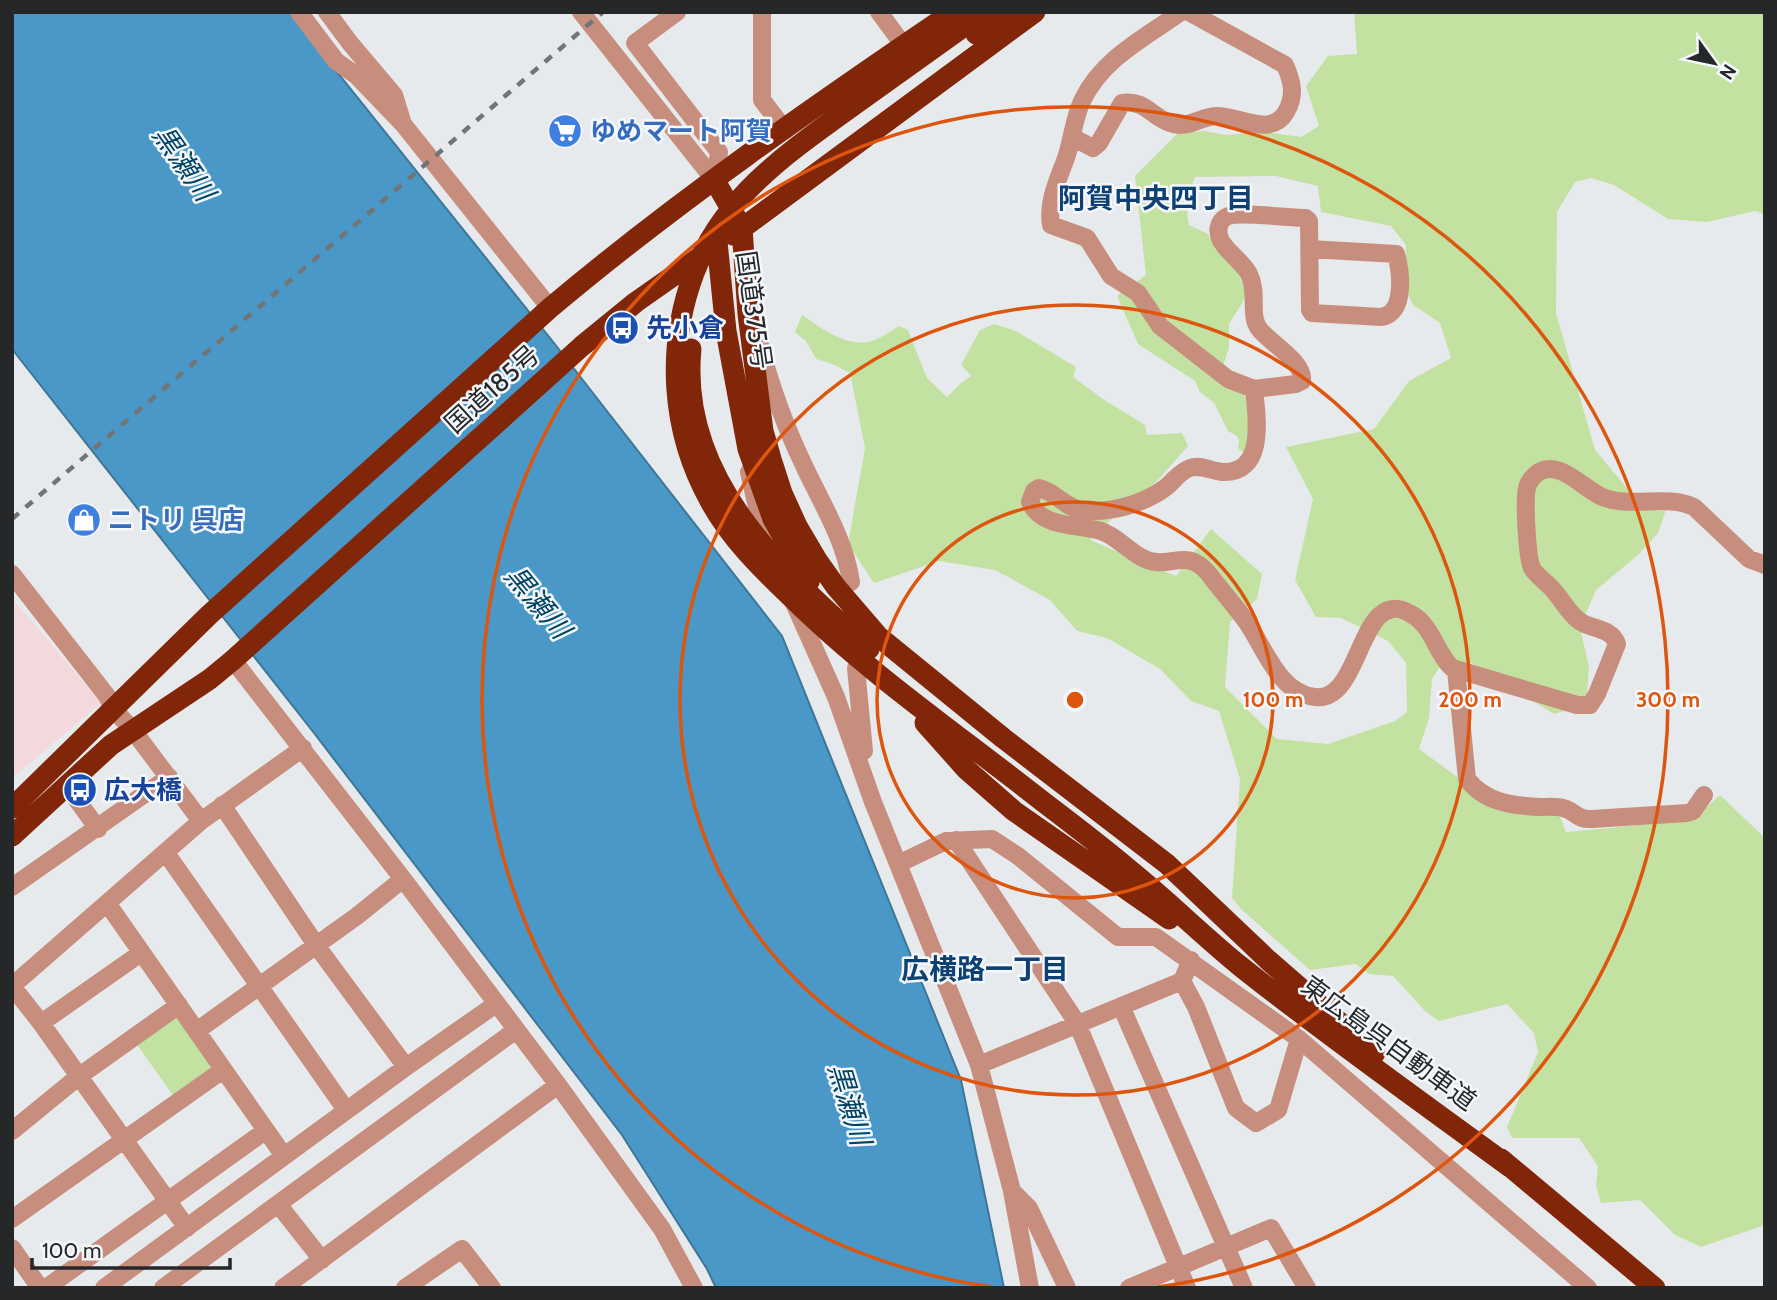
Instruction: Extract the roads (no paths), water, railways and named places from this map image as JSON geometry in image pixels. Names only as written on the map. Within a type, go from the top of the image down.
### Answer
[{"type":"highway","name":"国道185号","points":[[12,808],[209,615],[590,274],[785,130],[953,12]]},
{"type":"highway","points":[[890,87],[984,12]]},
{"type":"highway","points":[[1006,12],[791,149],[751,185],[723,219],[695,271],[679,326],[675,382],[679,413],[695,472],[710,502],[749,555],[821,627],[1268,960]]},
{"type":"highway","name":"国道185号","points":[[12,836],[111,745],[201,685],[236,657],[582,346],[636,302],[742,229],[1035,12]]},
{"type":"highway","name":"国道375号","points":[[715,181],[742,229],[758,392],[771,460],[797,526],[817,560],[879,637],[1003,738],[1167,864],[1268,960]]},
{"type":"highway","name":"国道375号","points":[[715,181],[716,246],[726,331],[741,417],[753,468],[765,502],[809,583],[869,662],[986,789],[1118,885],[1235,962]]},
{"type":"highway","points":[[951,723],[1130,870],[1235,962]]},
{"type":"highway","name":"東広島呉自動車道","points":[[1268,960],[1656,1288]]},
{"type":"highway","name":"東広島呉自動車道","points":[[1235,962],[1510,1167]]},
{"type":"street","points":[[299,12],[337,61],[356,76],[402,124],[545,313]]},
{"type":"street","points":[[327,12],[394,96],[402,124]]},
{"type":"street","points":[[581,12],[715,181]]},
{"type":"street","points":[[677,12],[635,43],[719,152],[715,181]]},
{"type":"street","points":[[762,12],[762,100],[785,130]]},
{"type":"street","points":[[1181,12],[1150,31],[1097,74],[1081,103],[1048,211],[1051,225],[1087,238],[1111,276],[1138,293],[1160,326],[1228,379],[1254,389],[1296,384],[1303,381],[1303,376],[1294,362],[1256,325],[1255,291],[1248,273],[1222,242],[1218,231],[1219,224],[1226,217],[1238,215],[1309,221],[1312,313],[1381,317],[1388,316],[1394,310],[1399,287],[1396,254],[1310,249]]},
{"type":"street","points":[[1072,137],[1093,148],[1099,143],[1122,103],[1130,102],[1142,105],[1172,124],[1185,125],[1214,116],[1270,125],[1283,118],[1290,106],[1292,92],[1292,81],[1285,65],[1189,12]]},
{"type":"street","points":[[889,16],[904,46]]},
{"type":"street","points":[[745,269],[757,331],[778,402],[798,453],[844,547],[851,582]]},
{"type":"street","points":[[1254,389],[1256,436],[1252,454],[1243,467],[1227,471],[1188,468],[1160,491],[1108,510],[1073,508],[1046,489],[1040,488],[1030,502],[1046,519],[1114,537],[1155,563],[1188,559],[1198,564],[1208,572],[1247,622],[1270,663],[1293,688],[1314,697],[1326,697],[1333,693],[1348,675],[1372,624],[1386,612],[1399,609],[1409,612],[1424,624],[1443,660],[1456,670],[1577,705],[1590,705],[1615,652],[1615,639],[1607,632],[1579,621],[1532,567],[1525,512],[1526,490],[1536,473],[1544,470],[1553,469],[1564,473],[1611,500],[1685,503],[1694,507],[1749,559],[1765,565]]},
{"type":"street","points":[[741,417],[752,491],[766,547],[775,570],[810,636],[836,697],[873,802],[979,1065],[1012,1191],[1030,1288]]},
{"type":"street","points":[[12,574],[201,821]]},
{"type":"street","points":[[236,657],[558,1085],[662,1229],[694,1288]]},
{"type":"street","points":[[856,668],[862,737],[873,802]]},
{"type":"street","points":[[1456,670],[1467,779],[1475,788],[1496,800],[1514,806],[1560,807],[1583,820],[1687,813],[1693,811],[1704,795]]},
{"type":"street","points":[[187,1228],[12,986],[201,821],[303,748]]},
{"type":"street","points":[[12,887],[169,777]]},
{"type":"street","points":[[67,786],[98,829]]},
{"type":"street","points":[[222,805],[316,945],[406,1067]]},
{"type":"street","points":[[898,864],[946,841],[992,839],[1118,937],[1156,936],[1298,1039],[1588,1288]]},
{"type":"street","points":[[956,840],[1077,1023],[1187,1288]]},
{"type":"street","points":[[166,853],[346,1110]]},
{"type":"street","points":[[198,1030],[403,879]]},
{"type":"street","points":[[107,904],[284,1156]]},
{"type":"street","points":[[41,1023],[141,953]]},
{"type":"street","points":[[979,1065],[1182,981],[1191,960]]},
{"type":"street","points":[[1182,981],[1196,1007],[1236,1108],[1256,1123],[1278,1110],[1298,1039]]},
{"type":"street","points":[[104,1288],[346,1110],[496,1004]]},
{"type":"street","points":[[12,1131],[78,1077],[179,1005]]},
{"type":"street","points":[[1121,1006],[1244,1288]]},
{"type":"street","points":[[163,1288],[516,1030]]},
{"type":"street","points":[[12,1219],[223,1070]]},
{"type":"street","points":[[283,1288],[558,1085]]},
{"type":"street","points":[[47,1288],[265,1131]]},
{"type":"street","points":[[1012,1191],[1029,1208],[1067,1288]]},
{"type":"street","points":[[278,1204],[322,1260]]},
{"type":"street","points":[[1129,1288],[1271,1228],[1307,1288]]},
{"type":"street","points":[[12,1248],[40,1288]]},
{"type":"street","points":[[405,1288],[462,1249],[492,1288]]},
{"type":"water","name":"黒瀬川","points":[[12,12],[289,12],[554,343],[782,636],[961,1080],[1004,1288],[716,1288],[707,1269],[622,1135],[314,733],[12,349]]},
{"type":"railway","points":[[12,519],[603,12]]},
{"type":"place","name":"ゆめマート阿賀","points":[[565,131]]},
{"type":"place","name":"先小倉","points":[[622,328]]},
{"type":"place","name":"ニトリ 呉店","points":[[84,520]]},
{"type":"place","name":"広大橋","points":[[80,790]]},
{"type":"district","name":"阿賀中央四丁目","points":[[1156,198]]},
{"type":"district","name":"広横路一丁目","points":[[985,969]]}]
